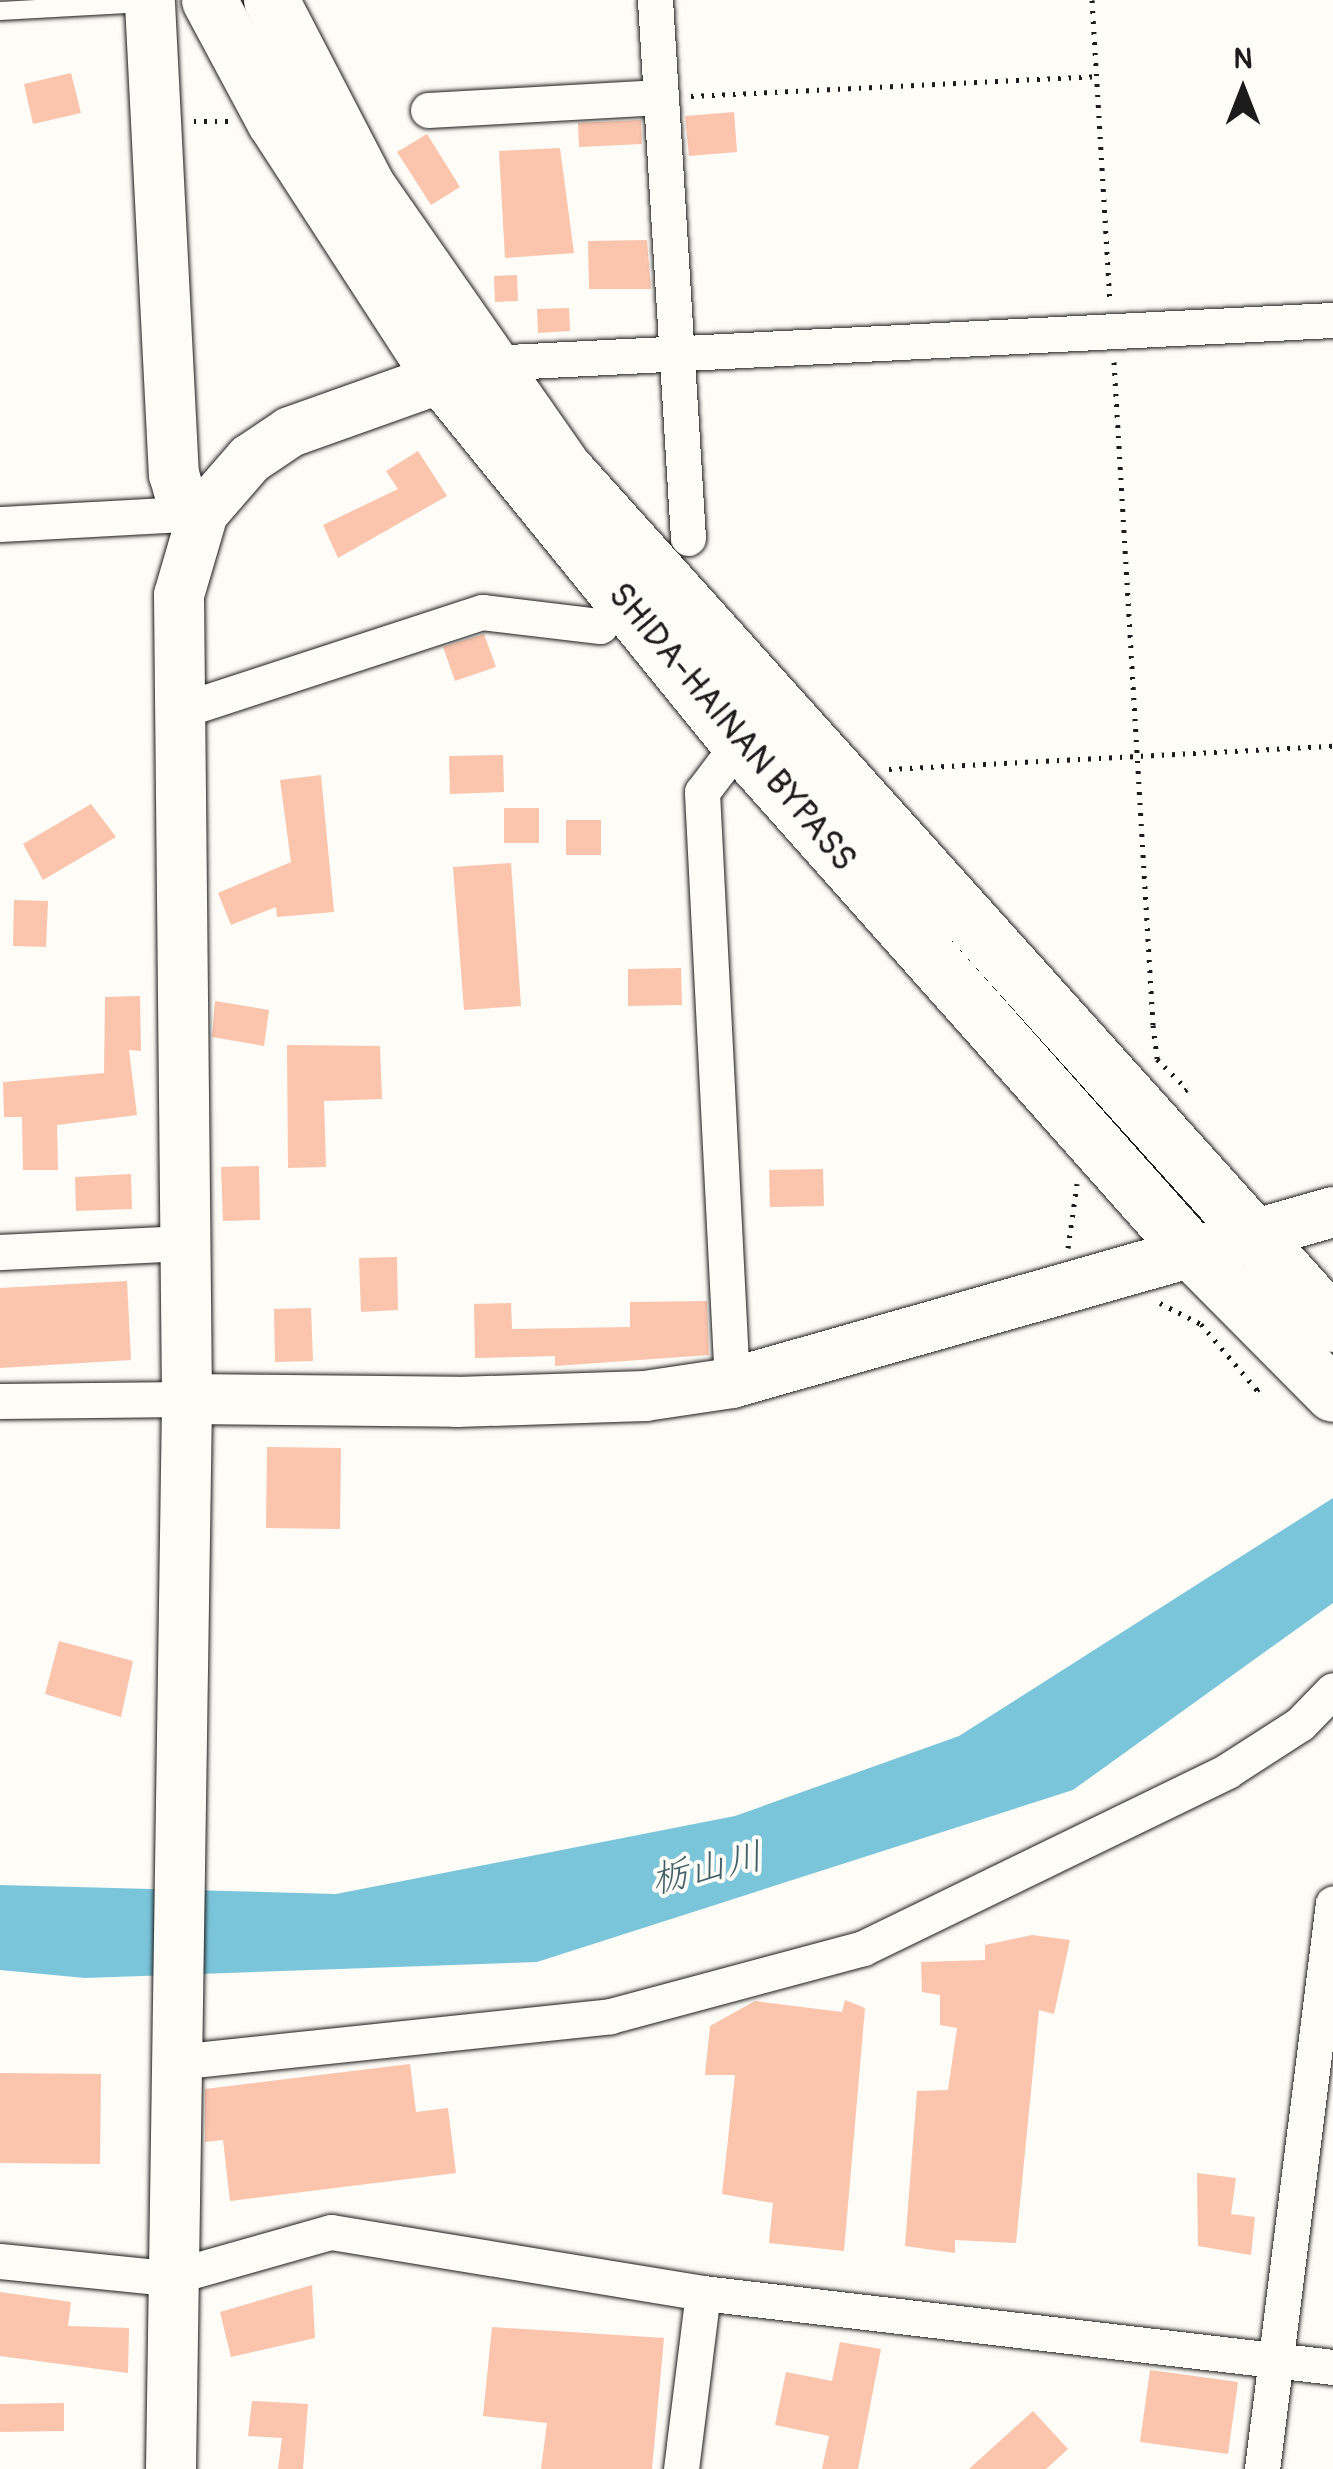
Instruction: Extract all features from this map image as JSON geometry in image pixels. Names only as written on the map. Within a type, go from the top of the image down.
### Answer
[{"type":"highway","name":"SHIDA-HAINAN BYPASS","points":[[208,0],[274,121],[463,367],[740,743],[1190,1249],[1333,1394]]},
{"type":"highway","name":"SHIDA-HAINAN BYPASS","points":[[270,0],[463,367],[564,468],[850,794],[1333,1324]]},
{"type":"street","points":[[655,0],[688,538]]},
{"type":"street","points":[[150,2],[174,474],[181,498],[203,514]]},
{"type":"street","points":[[428,110],[661,97]]},
{"type":"street","points":[[171,2469],[168,2278],[176,2052],[187,1400],[182,1242],[179,596],[203,514],[250,459],[290,432],[463,367],[675,350],[1112,334],[1333,320]]},
{"type":"street","points":[[0,524],[203,514]]},
{"type":"street","points":[[179,710],[482,612],[600,626]]},
{"type":"street","points":[[732,1383],[702,792],[740,743]]},
{"type":"street","points":[[0,1401],[476,1402],[732,1383],[1190,1249],[1333,1212]]},
{"type":"street","points":[[0,1252],[182,1242]]},
{"type":"street","points":[[176,2052],[610,2016],[863,1948],[1227,1771],[1300,1724],[1333,1690]]},
{"type":"street","points":[[1262,2469],[1272,2360],[1333,1903]]},
{"type":"street","points":[[0,2260],[168,2278],[330,2232],[702,2293],[1333,2367]]},
{"type":"street","points":[[681,2469],[702,2293]]},
{"type":"lane","points":[[0,11],[150,2]]},
{"type":"path","points":[[1092,0],[1157,1059],[1187,1089],[1177,1098]]},
{"type":"path","points":[[661,97],[1097,76]]},
{"type":"path","points":[[850,794],[899,767],[1333,746]]},
{"type":"path","points":[[1154,1300],[1201,1324],[1256,1390],[1264,1385]]},
{"type":"water","name":"栃山川","points":[[1333,1498],[1333,1603],[1073,1790],[537,1962],[85,1978],[0,1970],[0,1885],[336,1894],[735,1816],[959,1736]]},
{"type":"building","points":[[71,73],[81,113],[33,124],[24,84]]},
{"type":"building","points":[[734,112],[737,152],[689,156],[685,116]]},
{"type":"building","points":[[641,120],[642,144],[579,147],[578,123]]},
{"type":"building","points":[[427,134],[460,187],[431,205],[397,152]]},
{"type":"building","points":[[560,148],[574,253],[505,258],[499,151]]},
{"type":"building","points":[[647,240],[651,289],[589,289],[588,241]]},
{"type":"building","points":[[517,275],[518,301],[495,302],[494,276]]},
{"type":"building","points":[[569,308],[570,331],[538,333],[537,309]]},
{"type":"building","points":[[418,451],[447,496],[338,558],[323,525],[398,489],[386,471]]},
{"type":"building","points":[[484,634],[496,667],[455,681],[443,647]]},
{"type":"building","points":[[503,755],[504,792],[450,794],[449,756]]},
{"type":"building","points":[[321,775],[334,912],[277,917],[276,907],[231,925],[218,893],[291,862],[280,780]]},
{"type":"building","points":[[91,804],[116,837],[43,880],[23,844]]},
{"type":"building","points":[[504,808],[539,808],[539,843],[504,843]]},
{"type":"building","points":[[566,820],[601,820],[601,855],[566,855]]},
{"type":"building","points":[[511,863],[521,1006],[464,1010],[453,867]]},
{"type":"building","points":[[14,900],[48,901],[46,947],[13,946]]},
{"type":"building","points":[[681,968],[682,1005],[628,1006],[628,969]]},
{"type":"building","points":[[140,996],[141,1051],[129,1050],[137,1115],[57,1125],[58,1170],[23,1170],[22,1117],[4,1117],[3,1082],[104,1073],[105,997]]},
{"type":"building","points":[[215,1001],[269,1010],[264,1046],[212,1037]]},
{"type":"building","points":[[287,1045],[380,1046],[382,1099],[324,1101],[326,1167],[288,1168]]},
{"type":"building","points":[[259,1166],[260,1220],[223,1221],[221,1167]]},
{"type":"building","points":[[823,1169],[824,1206],[770,1207],[769,1170]]},
{"type":"building","points":[[131,1174],[132,1209],[76,1211],[75,1177]]},
{"type":"building","points":[[397,1257],[398,1310],[361,1312],[359,1258]]},
{"type":"building","points":[[127,1281],[131,1360],[0,1368],[0,1288]]},
{"type":"building","points":[[707,1301],[709,1355],[555,1366],[555,1356],[475,1358],[474,1304],[511,1303],[512,1329],[630,1327],[630,1302]]},
{"type":"building","points":[[311,1308],[313,1361],[275,1362],[274,1309]]},
{"type":"building","points":[[267,1447],[341,1448],[340,1529],[266,1528]]},
{"type":"building","points":[[59,1641],[133,1661],[121,1717],[45,1694]]},
{"type":"building","points":[[1032,1935],[1070,1940],[1054,2014],[1039,2010],[1016,2243],[955,2240],[955,2253],[905,2246],[917,2091],[948,2090],[957,2028],[940,2025],[940,1995],[922,1992],[921,1962],[985,1960],[985,1945]]},
{"type":"building","points":[[845,2000],[865,2008],[844,2251],[769,2243],[773,2203],[722,2194],[735,2075],[705,2075],[710,2026],[755,2001],[842,2012]]},
{"type":"building","points":[[410,2064],[416,2112],[448,2108],[456,2173],[230,2201],[223,2140],[205,2142],[205,2089]]},
{"type":"building","points":[[0,2073],[101,2074],[100,2164],[0,2163]]},
{"type":"building","points":[[1197,2173],[1236,2178],[1231,2214],[1255,2217],[1251,2255],[1198,2246]]},
{"type":"building","points":[[312,2285],[315,2338],[231,2357],[220,2312]]},
{"type":"building","points":[[0,2292],[71,2302],[68,2326],[129,2328],[128,2373],[0,2356]]},
{"type":"building","points":[[492,2327],[664,2338],[652,2469],[541,2469],[547,2423],[483,2416]]},
{"type":"building","points":[[840,2342],[881,2349],[858,2469],[822,2469],[829,2436],[775,2425],[786,2372],[832,2381]]},
{"type":"building","points":[[1150,2370],[1238,2382],[1228,2454],[1140,2442]]},
{"type":"building","points":[[252,2401],[308,2404],[303,2469],[278,2469],[282,2438],[248,2436]]},
{"type":"building","points":[[64,2403],[64,2431],[0,2432],[0,2404]]},
{"type":"building","points":[[1033,2411],[1068,2449],[1046,2469],[969,2469]]}]
